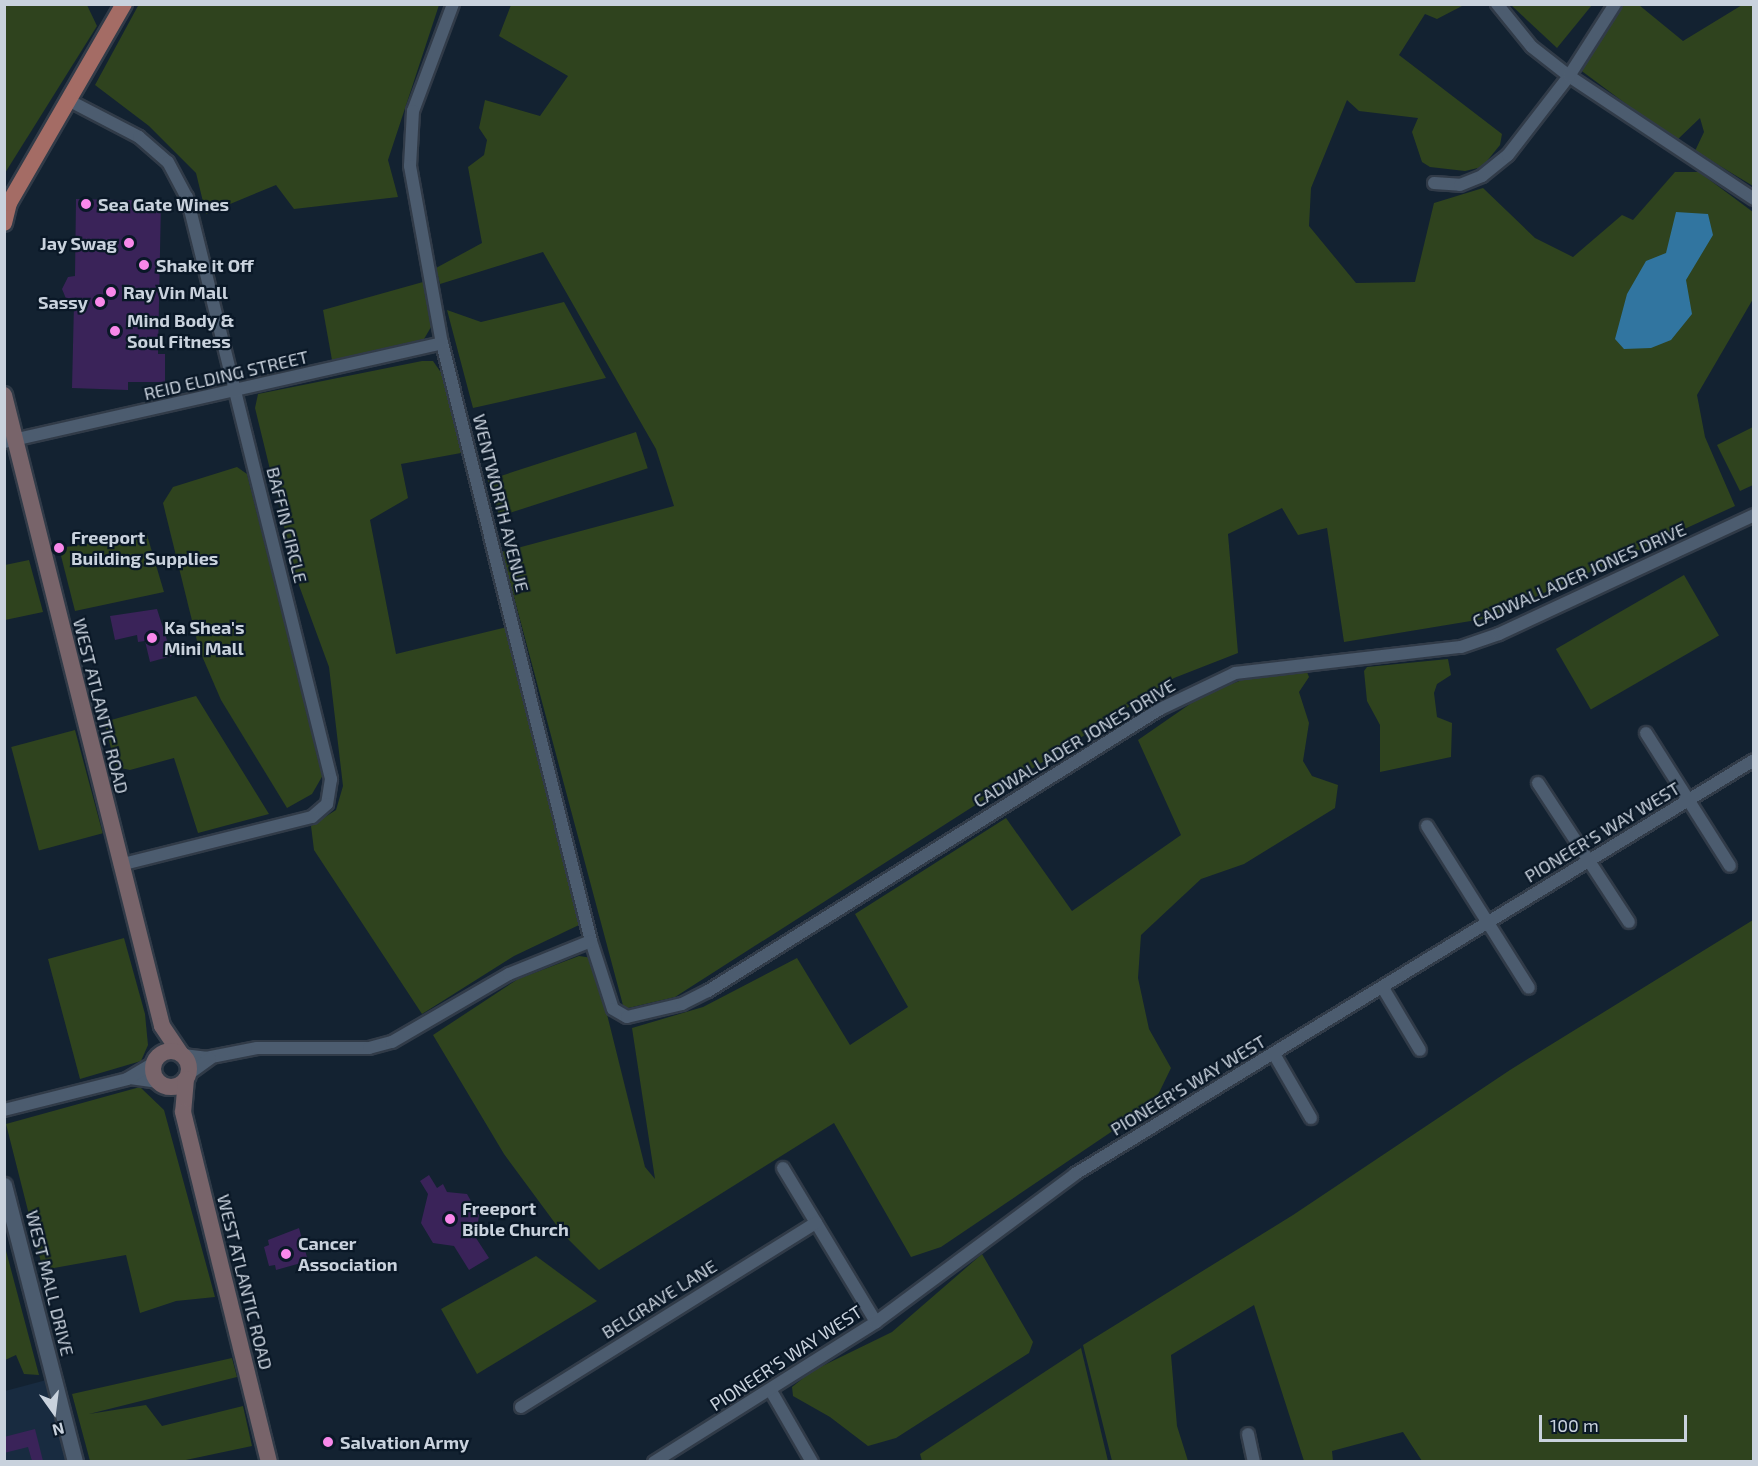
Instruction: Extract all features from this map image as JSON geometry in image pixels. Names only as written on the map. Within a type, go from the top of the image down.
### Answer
[{"type":"main road","points":[[4,223],[7,205],[120,6]]},
{"type":"main road","name":"WEST ATLANTIC ROAD","points":[[4,394],[10,440],[162,1026],[182,1054],[188,1076],[183,1112],[269,1461]]},
{"type":"main road","name":"WEST ATLANTIC ROAD","points":[[162,1026],[155,1061],[160,1083],[183,1112]]},
{"type":"main road","points":[[155,1061],[167,1051],[182,1054]]},
{"type":"main road","points":[[160,1083],[178,1086],[188,1076]]},
{"type":"street","name":"WENTWORTH AVENUE","points":[[453,4],[413,111],[410,166],[442,342],[591,941],[613,1009]]},
{"type":"street","points":[[1497,4],[1532,47],[1569,76],[1754,199]]},
{"type":"street","points":[[1434,183],[1460,185],[1482,176],[1508,155],[1569,76],[1615,4]]},
{"type":"street","name":"BAFFIN CIRCLE","points":[[68,99],[139,137],[168,162],[187,197],[331,779],[327,804],[298,822],[120,865]]},
{"type":"street","name":"REID ELDING STREET","points":[[10,440],[236,392],[442,342]]},
{"type":"street","name":"CADWALLADER JONES DRIVE","points":[[613,1009],[627,1017],[647,1014],[708,991],[1160,709],[1235,673],[1461,647],[1499,634],[1754,515]]},
{"type":"street","points":[[1646,734],[1687,802],[1730,866]]},
{"type":"street","name":"PIONEER'S WAY WEST","points":[[654,1461],[771,1391],[876,1322],[1075,1174],[1489,924],[1588,860],[1754,760]]},
{"type":"street","points":[[1538,783],[1629,922]]},
{"type":"street","points":[[1427,826],[1529,988]]},
{"type":"street","points":[[182,1054],[214,1057],[257,1048],[369,1048],[392,1042],[414,1034],[509,974],[591,941]]},
{"type":"street","points":[[1383,988],[1420,1050]]},
{"type":"street","points":[[1274,1054],[1311,1118]]},
{"type":"street","points":[[188,1076],[214,1057]]},
{"type":"street","points":[[4,1110],[127,1078],[155,1061]]},
{"type":"street","points":[[127,1078],[160,1083]]},
{"type":"street","points":[[783,1168],[876,1322]]},
{"type":"street","name":"WEST MALL DRIVE","points":[[4,1185],[75,1461]]},
{"type":"street","name":"BELGRAVE LANE","points":[[521,1407],[816,1223]]},
{"type":"street","points":[[771,1391],[813,1461]]},
{"type":"street","points":[[1248,1434],[1254,1461]]},
{"type":"shaded area","points":[[54,1378],[75,1461],[5,1462],[5,1391]]},
{"type":"green space","points":[[5,4],[87,5],[97,26],[5,173]]},
{"type":"green space","points":[[139,4],[439,5],[388,160],[398,197],[294,209],[276,185],[206,214],[196,173],[149,126],[95,85]]},
{"type":"green space","points":[[511,5],[1464,5],[1437,19],[1425,14],[1399,55],[1502,134],[1500,145],[1482,167],[1465,171],[1430,167],[1422,162],[1412,132],[1418,118],[1359,111],[1347,100],[1311,188],[1309,226],[1356,283],[1415,282],[1434,203],[1483,188],[1535,238],[1573,257],[1622,215],[1633,220],[1675,172],[1699,172],[1753,212],[1753,299],[1697,395],[1705,437],[1735,506],[1489,618],[1344,642],[1327,528],[1298,535],[1282,508],[1228,534],[1238,653],[1174,678],[675,997],[624,1009],[502,552],[674,506],[656,449],[543,252],[440,284],[436,268],[482,243],[468,167],[484,155],[487,140],[479,128],[485,100],[540,116],[568,76],[499,36]]},
{"type":"green space","points":[[1511,5],[1592,5],[1557,48]]},
{"type":"green space","points":[[1623,5],[1639,5],[1683,41],[1742,5],[1753,5],[1753,186],[1695,151],[1704,132],[1700,118],[1676,141],[1579,69]]},
{"type":"green space","points":[[423,282],[434,322],[424,339],[332,360],[323,310]]},
{"type":"green space","points":[[564,302],[606,378],[473,408],[447,310],[481,322]]},
{"type":"green space","points":[[422,361],[433,361],[442,374],[461,453],[401,464],[408,498],[370,520],[396,654],[507,627],[579,925],[514,956],[422,1014],[314,850],[311,826],[336,810],[343,786],[329,667],[297,580],[255,408],[258,394]]},
{"type":"green space","points":[[1753,427],[1753,485],[1740,491],[1717,445]]},
{"type":"green space","points":[[636,432],[648,468],[499,516],[488,480]]},
{"type":"green space","points":[[237,467],[247,474],[323,775],[312,794],[287,808],[221,700],[199,649],[163,503],[173,487]]},
{"type":"green space","points":[[147,535],[164,592],[75,611],[59,548]]},
{"type":"green space","points":[[29,560],[43,612],[5,620],[5,565]]},
{"type":"green space","points":[[1684,575],[1719,636],[1591,710],[1556,649]]},
{"type":"green space","points":[[1448,659],[1451,675],[1437,684],[1434,693],[1437,717],[1452,723],[1451,757],[1380,772],[1380,725],[1367,701],[1364,671],[1367,667]]},
{"type":"green space","points":[[1307,672],[1309,677],[1299,692],[1309,723],[1303,761],[1312,776],[1338,785],[1335,808],[1244,864],[1201,879],[1141,935],[1138,978],[1149,1029],[1171,1068],[1154,1103],[941,1247],[911,1257],[834,1123],[599,1270],[563,1234],[504,1154],[433,1035],[518,979],[579,956],[593,958],[645,1167],[655,1179],[632,1028],[703,1007],[797,958],[850,1045],[908,1007],[855,914],[1006,818],[1072,911],[1181,835],[1138,740],[1203,695],[1247,678]]},
{"type":"green space","points":[[196,696],[269,814],[198,833],[174,758],[130,770],[116,767],[104,722]]},
{"type":"green space","points":[[75,730],[103,833],[39,850],[11,747]]},
{"type":"green space","points":[[1753,920],[1753,1461],[1422,1461],[1403,1432],[1332,1451],[1333,1461],[1304,1461],[1254,1305],[1171,1355],[1177,1426],[1188,1461],[1112,1461],[1083,1345],[1293,1215],[1510,1070]]},
{"type":"green space","points":[[124,938],[145,1014],[148,1045],[141,1061],[80,1079],[48,959]]},
{"type":"green space","points":[[140,1087],[164,1110],[215,1297],[176,1301],[140,1313],[126,1255],[43,1270],[6,1124]]},
{"type":"green space","points":[[5,1247],[39,1375],[24,1374],[16,1355],[5,1360]]},
{"type":"green space","points":[[982,1254],[1033,1342],[1029,1353],[896,1438],[868,1446],[830,1417],[793,1396],[792,1387],[812,1371],[892,1332]]},
{"type":"green space","points":[[536,1256],[597,1301],[477,1374],[441,1309]]},
{"type":"green space","points":[[1081,1348],[1108,1461],[922,1461],[920,1454]]},
{"type":"green space","points":[[232,1358],[237,1377],[89,1414],[146,1405],[162,1426],[243,1406],[252,1446],[181,1461],[90,1461],[72,1394]]},
{"type":"water","points":[[1676,212],[1708,214],[1713,235],[1686,280],[1692,314],[1671,340],[1651,348],[1624,349],[1615,339],[1627,294],[1646,261],[1666,253]]},
{"type":"building","name":"Ray Vin Mall","points":[[76,199],[161,201],[158,354],[165,354],[165,382],[128,382],[128,390],[72,388],[74,303],[67,301],[62,289],[68,277],[75,276]]},
{"type":"building","name":"Ka Shea's Mini Mall","points":[[157,609],[172,656],[150,662],[145,641],[138,642],[137,635],[115,640],[110,616]]},
{"type":"building","name":"Freeport Bible Church","points":[[429,1175],[437,1188],[443,1184],[447,1192],[467,1194],[479,1215],[476,1238],[489,1258],[469,1270],[454,1246],[433,1243],[421,1223],[428,1194],[420,1181]]},
{"type":"building","name":"Cancer Association","points":[[299,1228],[308,1261],[276,1270],[275,1265],[269,1266],[264,1247],[269,1245],[268,1240]]},
{"type":"building","points":[[35,1429],[43,1461],[32,1461],[28,1447],[4,1453],[4,1437]]},
{"type":"place","name":"Sea Gate Wines","points":[[86,204]]},
{"type":"place","name":"Jay Swag","points":[[129,243]]},
{"type":"place","name":"Shake it Off","points":[[144,265]]},
{"type":"place","name":"Ray Vin Mall","points":[[111,292]]},
{"type":"place","name":"Sassy","points":[[100,302]]},
{"type":"place","name":"Mind Body & Soul Fitness","points":[[115,331]]},
{"type":"place","name":"Freeport Building Supplies","points":[[59,548]]},
{"type":"place","name":"Ka Shea's Mini Mall","points":[[152,638]]},
{"type":"place","name":"Freeport Bible Church","points":[[450,1219]]},
{"type":"place","name":"Cancer Association","points":[[286,1254]]},
{"type":"place","name":"Salvation Army","points":[[328,1442]]}]
